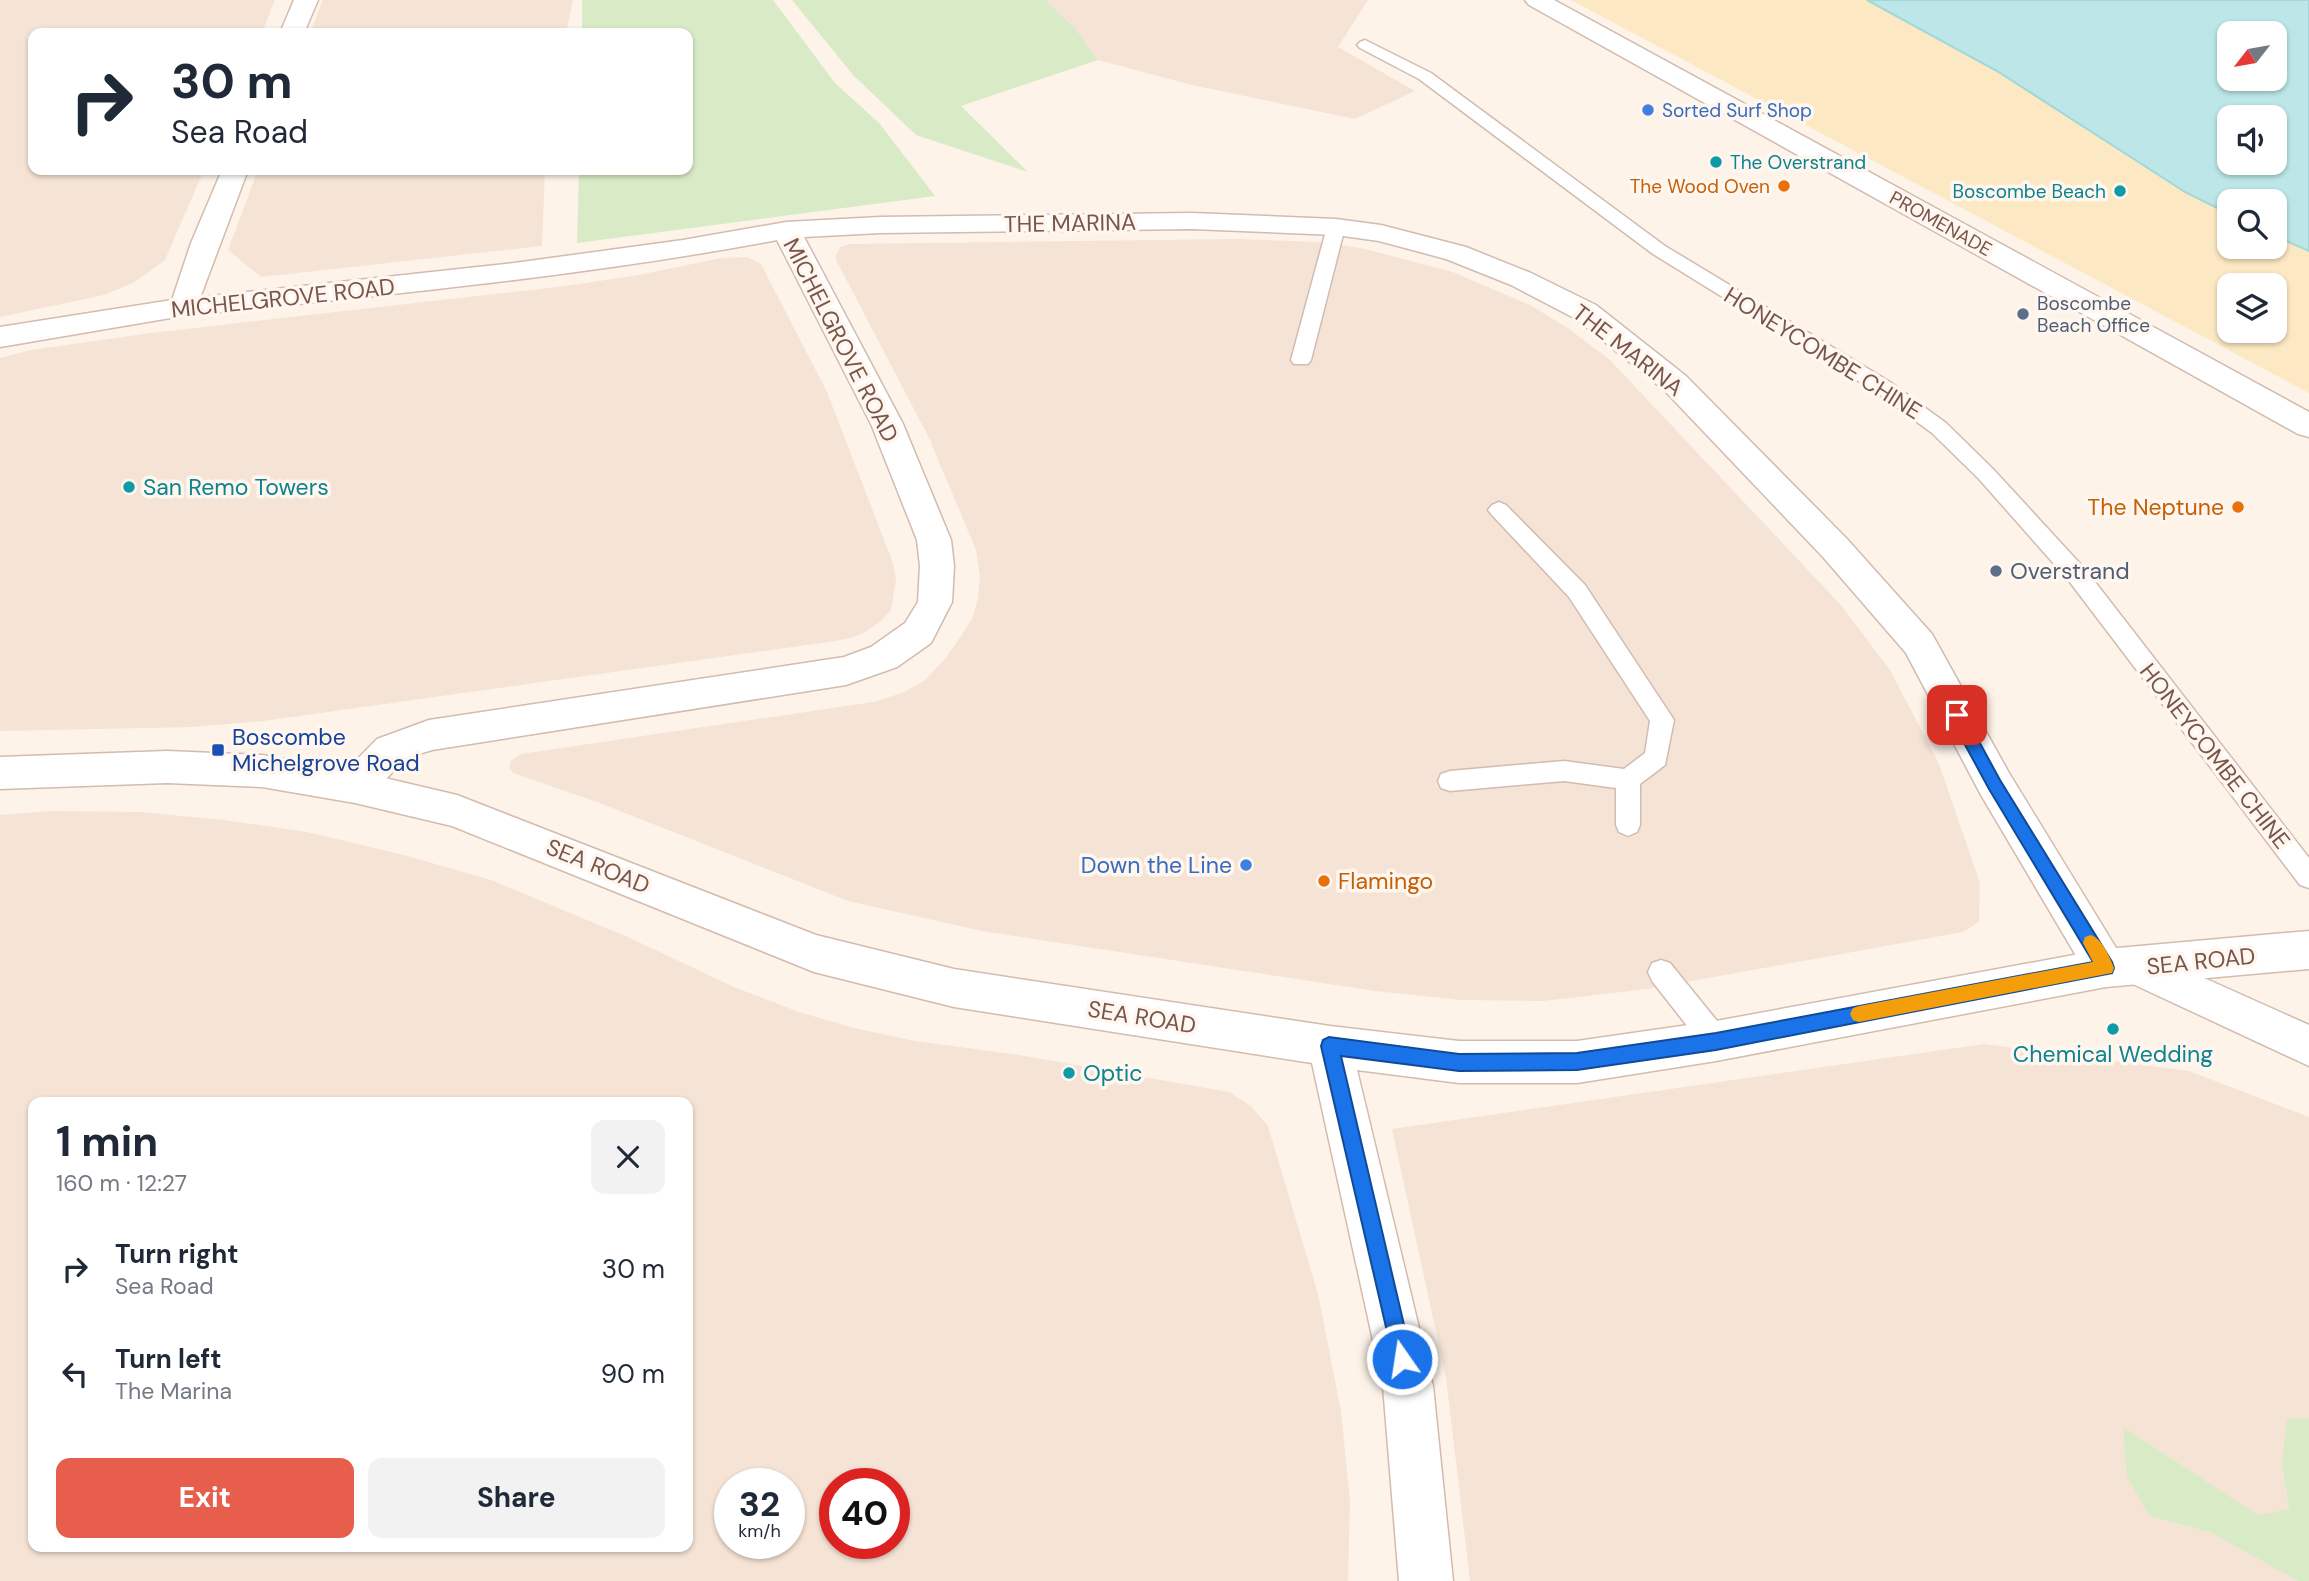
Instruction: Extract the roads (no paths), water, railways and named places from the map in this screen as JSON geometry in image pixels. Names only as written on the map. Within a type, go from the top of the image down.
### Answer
[{"type":"street","points":[[294,28],[306,0]]},
{"type":"street","name":"PROMENADE","points":[[1536,0],[2309,426]]},
{"type":"street","points":[[184,307],[205,243],[233,175]]},
{"type":"street","name":"THE MARINA","points":[[786,230],[880,225],[1192,221],[1336,226],[1381,233],[1456,253],[1521,279],[1586,312],[1675,383],[1835,548],[1919,645],[1995,784],[2121,967]]},
{"type":"street","name":"MICHELGROVE ROAD","points":[[0,337],[184,307],[514,272],[683,249],[786,230],[887,424],[934,540],[937,566],[935,602],[919,633],[884,657],[846,671],[429,735],[390,751],[355,787]]},
{"type":"street","name":"SEA ROAD","points":[[0,772],[167,767],[262,771],[355,787],[457,811],[814,953],[954,988],[1329,1046],[1459,1062],[1577,1062],[1716,1041],[2121,967],[2309,950]]},
{"type":"street","points":[[2121,967],[2309,1046]]},
{"type":"street","points":[[1329,1046],[1408,1385],[1426,1581]]},
{"type":"lane","name":"HONEYCOMBE CHINE","points":[[1365,45],[1425,76],[1659,250],[1883,387],[1939,428],[1986,474],[2077,575],[2309,877]]},
{"type":"lane","points":[[1301,360],[1336,226]]},
{"type":"lane","points":[[1450,781],[1564,771],[1628,780],[1656,758],[1662,720],[1577,591],[1499,510]]},
{"type":"lane","points":[[1628,780],[1628,825]]},
{"type":"lane","points":[[1661,972],[1716,1041]]},
{"type":"water","points":[[1867,0],[2309,0],[2309,251],[2287,241],[2287,189],[2217,189],[2217,208],[2185,192],[1997,71]]},
{"type":"place","name":"Sorted Surf Shop","points":[[1648,110]]},
{"type":"place","name":"The Overstrand","points":[[1716,162]]},
{"type":"place","name":"The Wood Oven","points":[[1784,186]]},
{"type":"place","name":"Boscombe Beach","points":[[2120,191]]},
{"type":"place","name":"Boscombe Beach Office","points":[[2023,314]]},
{"type":"place","name":"San Remo Towers","points":[[129,487]]},
{"type":"place","name":"The Neptune","points":[[2238,507]]},
{"type":"place","name":"Overstrand","points":[[1996,571]]},
{"type":"place","name":"Boscombe Michelgrove Road","points":[[218,750]]},
{"type":"place","name":"Down the Line","points":[[1246,865]]},
{"type":"place","name":"Flamingo","points":[[1324,881]]},
{"type":"place","name":"Chemical Wedding","points":[[2113,1029]]},
{"type":"place","name":"Optic","points":[[1069,1073]]}]
